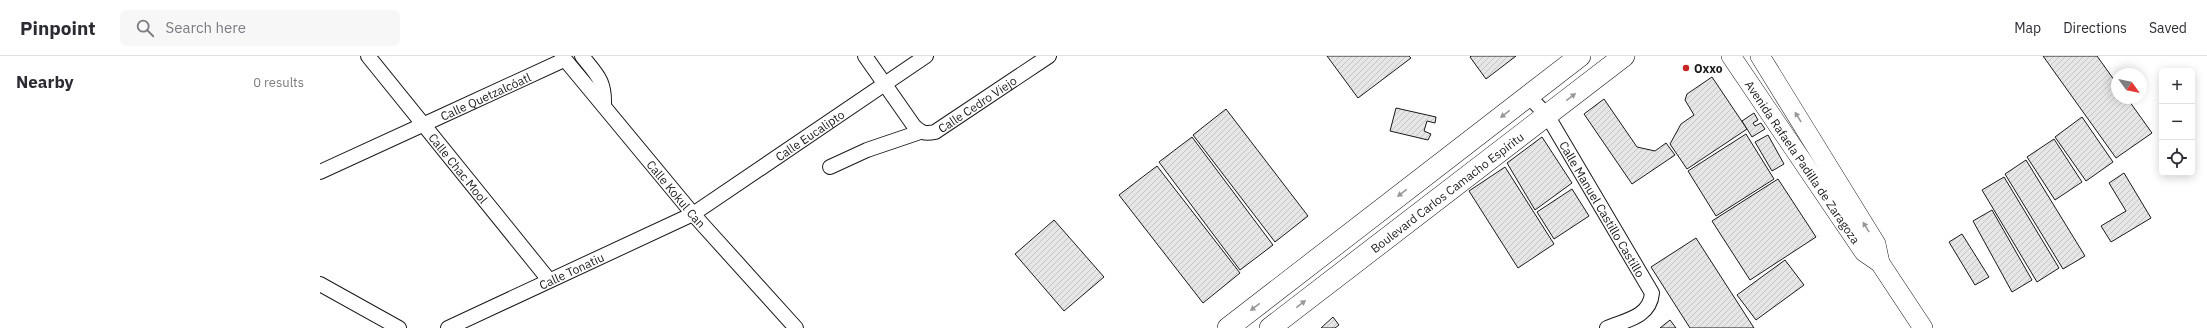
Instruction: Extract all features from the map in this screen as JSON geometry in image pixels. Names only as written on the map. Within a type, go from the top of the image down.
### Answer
[{"type":"main road","points":[[1228,328],[1580,56]]},
{"type":"main road","name":"Boulevard Carlos Camacho Espíritu","points":[[1270,328],[1624,56]]},
{"type":"main road","name":"Avenida Rafaela Padilla de Zaragoza","points":[[1731,56],[1864,252],[1880,263],[1924,328]]},
{"type":"main road","name":"Avenida Rafaela Padilla de Zaragoza","points":[[1760,56],[1876,244],[1880,263]]},
{"type":"street","name":"Calle Chac Mool","points":[[368,56],[549,280]]},
{"type":"street","points":[[582,56],[601,81],[604,90],[604,106]]},
{"type":"street","name":"Calle Cedro Viejo","points":[[865,56],[920,132],[927,134],[935,132],[1049,56]]},
{"type":"street","name":"Calle Eucalipto","points":[[694,214],[926,56]]},
{"type":"street","name":"Calle Quetzalcóatl","points":[[320,172],[423,124],[498,92],[563,58]]},
{"type":"street","name":"Calle Kokul Can","points":[[563,58],[694,214],[796,328]]},
{"type":"street","name":"Calle Manuel Castillo Castillo","points":[[1528,96],[1547,115],[1652,293],[1651,305],[1643,313],[1607,328]]},
{"type":"street","points":[[830,168],[867,150],[920,132]]},
{"type":"street","name":"Calle Tonatiu","points":[[448,328],[694,214]]},
{"type":"street","points":[[320,284],[399,328]]},
{"type":"building","points":[[1327,56],[1409,56],[1411,58],[1358,98]]},
{"type":"building","points":[[1516,56],[1486,79],[1470,57]]},
{"type":"building","points":[[2043,56],[2097,56],[2111,76],[2111,104],[2131,104],[2152,133],[2116,158]]},
{"type":"building","points":[[1712,77],[1747,129],[1687,169],[1670,144],[1681,124],[1694,115],[1685,100],[1687,94]]},
{"type":"building","points":[[1604,99],[1637,147],[1655,151],[1666,143],[1675,155],[1632,184],[1584,114]]},
{"type":"building","points":[[1396,108],[1436,117],[1435,123],[1427,121],[1424,131],[1431,134],[1428,140],[1390,131]]},
{"type":"building","points":[[1226,109],[1308,216],[1275,242],[1193,135]]},
{"type":"building","points":[[1754,113],[1758,120],[1753,123],[1755,126],[1761,123],[1765,129],[1752,137],[1742,121]]},
{"type":"building","points":[[2082,117],[2113,162],[2086,181],[2055,137]]},
{"type":"building","points":[[1746,134],[1774,179],[1716,216],[1688,171]]},
{"type":"building","points":[[1768,135],[1784,164],[1772,171],[1755,142]]},
{"type":"building","points":[[1192,137],[1273,245],[1240,270],[1159,162]]},
{"type":"building","points":[[1542,137],[1572,183],[1535,210],[1507,163]]},
{"type":"building","points":[[2054,139],[2082,182],[2055,200],[2027,157]]},
{"type":"building","points":[[2026,160],[2085,256],[2063,269],[2005,174]]},
{"type":"building","points":[[1157,166],[1240,273],[1203,303],[1119,195]]},
{"type":"building","points":[[1505,167],[1554,244],[1518,268],[1469,191]]},
{"type":"building","points":[[2124,173],[2151,218],[2111,242],[2101,226],[2126,211],[2109,183]]},
{"type":"building","points":[[2004,177],[2059,268],[2037,282],[1982,190]]},
{"type":"building","points":[[1778,179],[1816,237],[1750,280],[1712,221]]},
{"type":"building","points":[[1572,189],[1589,216],[1554,239],[1537,212]]},
{"type":"building","points":[[1992,210],[2032,280],[2012,292],[1973,221]]},
{"type":"building","points":[[1054,220],[1104,277],[1064,311],[1015,254]]},
{"type":"building","points":[[1962,234],[1989,277],[1975,285],[1949,242]]},
{"type":"building","points":[[1696,238],[1754,328],[1690,328],[1651,267]]},
{"type":"building","points":[[1785,260],[1804,285],[1756,320],[1737,295]]},
{"type":"building","points":[[1333,317],[1339,325],[1335,328],[1321,328]]},
{"type":"building","points":[[1670,320],[1676,328],[1660,328]]},
{"type":"place","name":"Oxxo","points":[[1686,68]]}]
